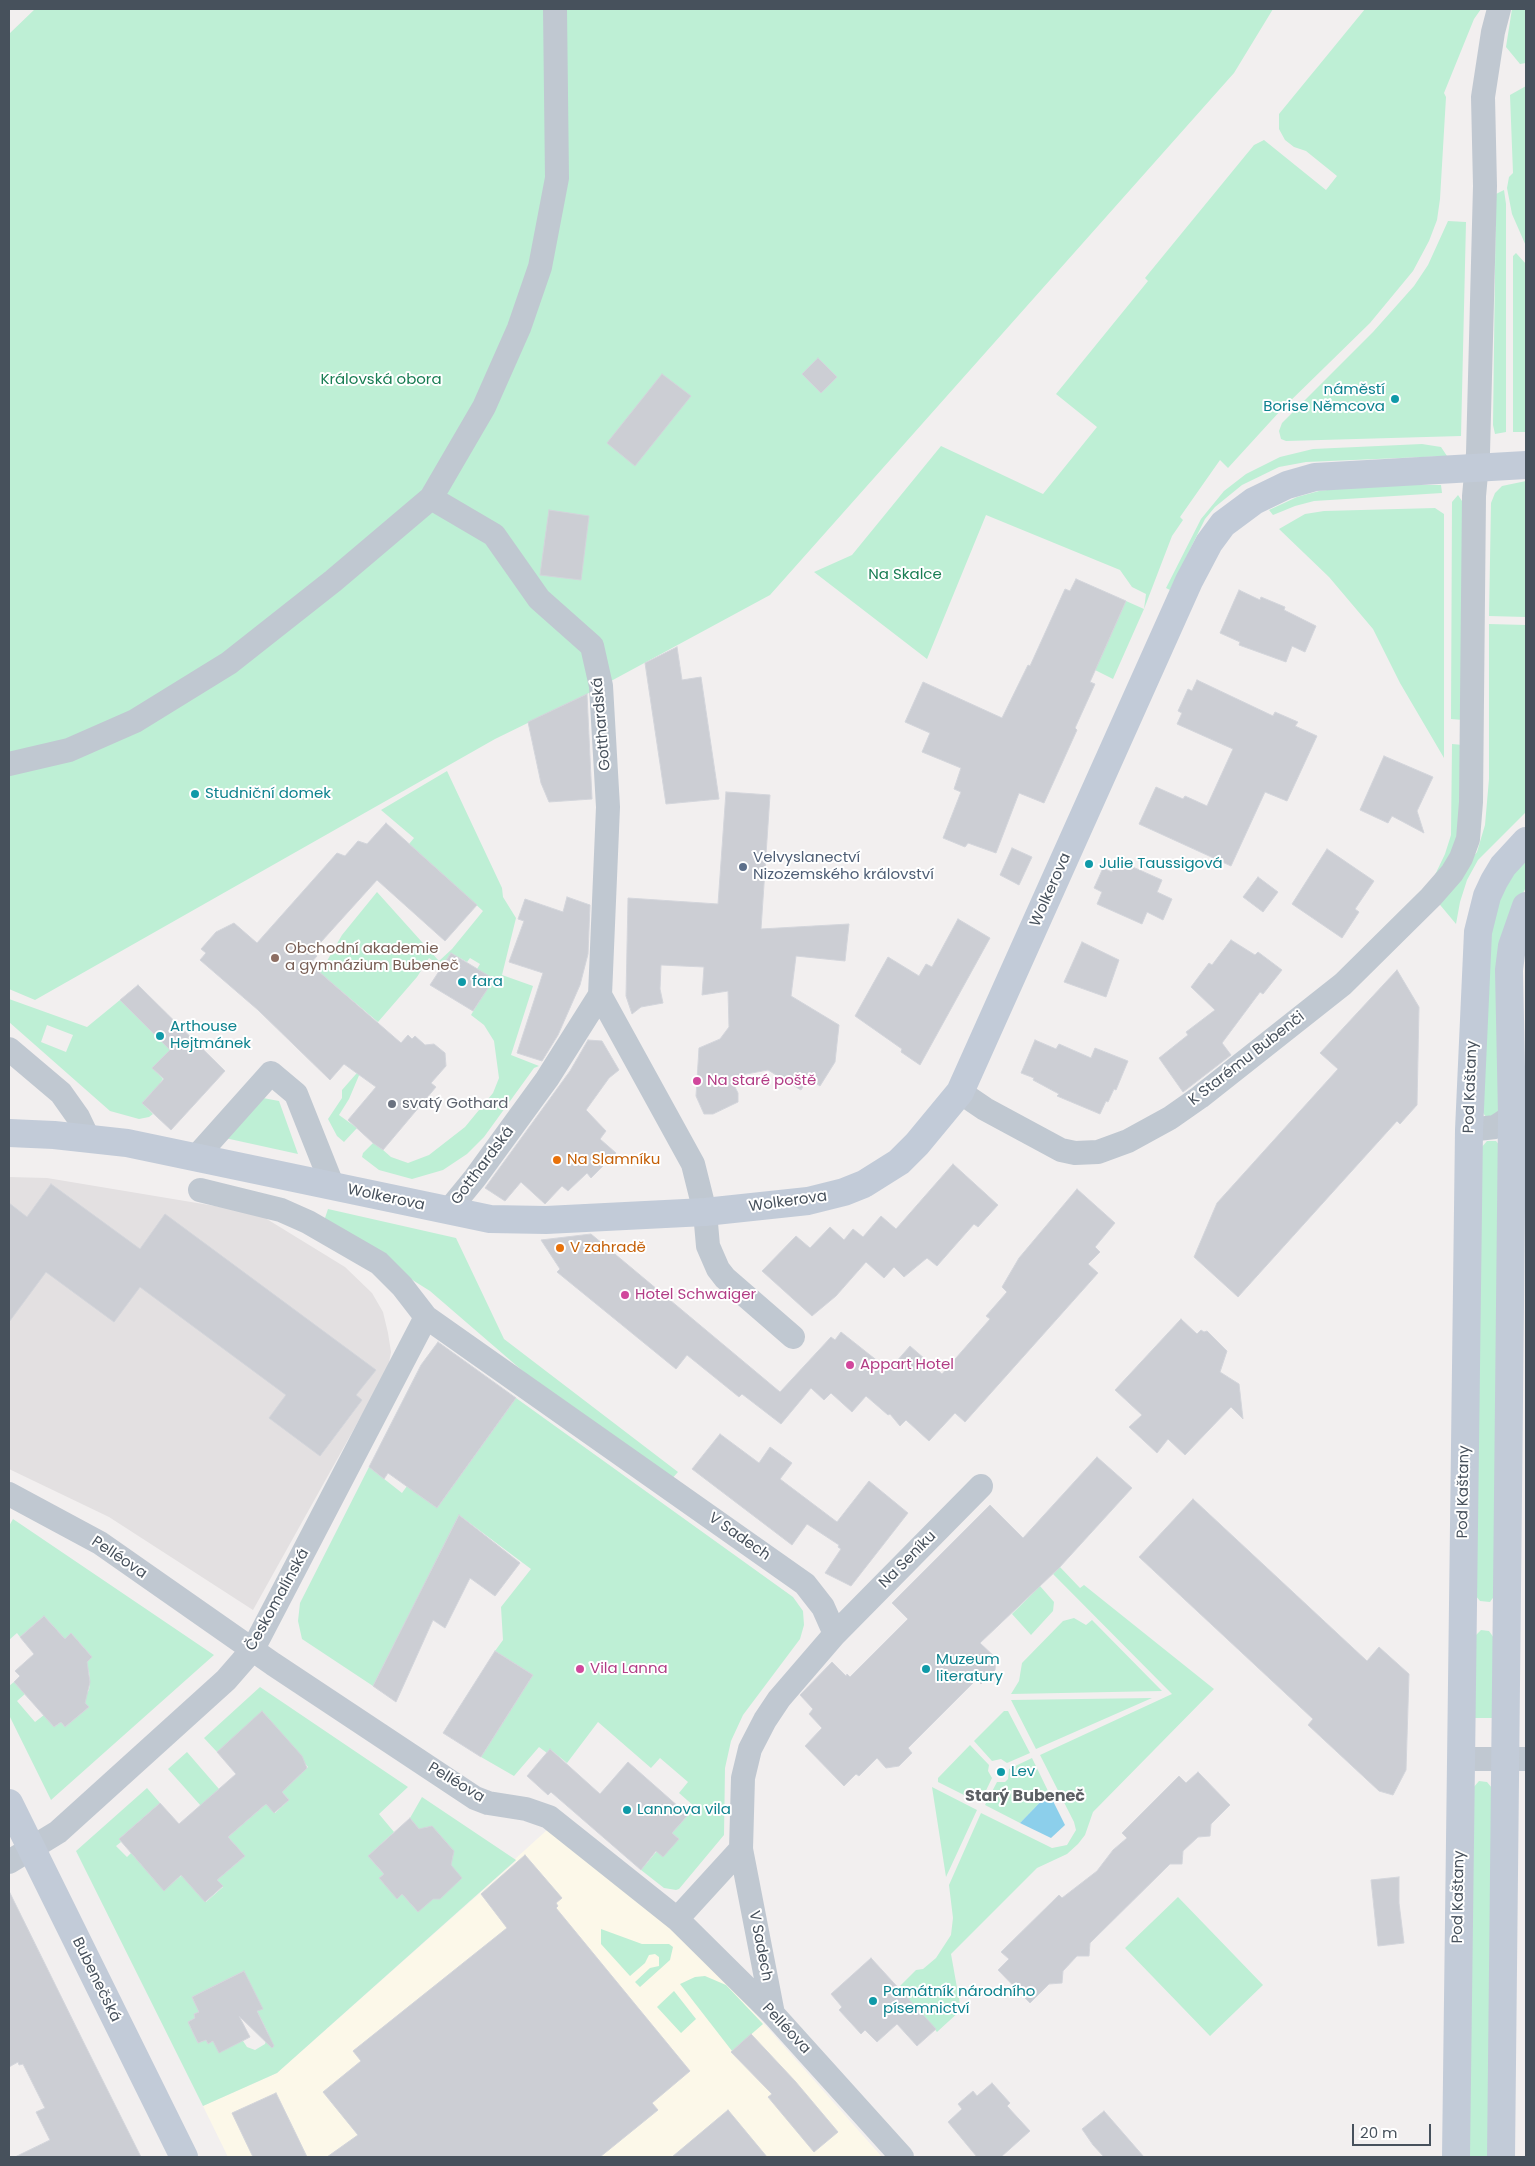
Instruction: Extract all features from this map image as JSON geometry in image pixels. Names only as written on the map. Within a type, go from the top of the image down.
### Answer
[{"type":"main road","points":[[1478,467],[1526,466]]},
{"type":"main road","name":"Wolkerova","points":[[9,1134],[88,1138],[196,1157],[490,1219],[546,1220],[705,1212],[808,1201],[844,1192],[864,1184],[899,1162],[917,1144],[960,1092],[1189,581],[1215,533],[1231,516],[1254,501],[1287,484],[1315,477],[1478,467]]},
{"type":"main road","name":"Pod Kaštany","points":[[1456,2157],[1469,1130],[1478,932],[1481,914],[1494,881],[1503,866],[1526,841]]},
{"type":"main road","points":[[1501,2157],[1516,1759],[1519,1111],[1509,970],[1512,946],[1526,906]]},
{"type":"main road","name":"Bubenečská","points":[[9,1803],[20,1856],[184,2157]]},
{"type":"street","points":[[9,764],[69,750],[135,721],[228,663],[333,581],[430,498],[484,407],[519,328],[540,267],[556,178],[556,9]]},
{"type":"street","points":[[1478,467],[1485,186],[1484,97],[1493,32],[1499,9]]},
{"type":"street","name":"K Starému Bubenči","points":[[960,1092],[985,1109],[1062,1150],[1076,1153],[1098,1152],[1128,1141],[1170,1118],[1200,1097],[1343,984],[1452,872],[1465,850],[1470,824],[1474,496],[1478,467]]},
{"type":"street","name":"Gotthardská","points":[[430,498],[494,536],[540,600],[592,646],[601,686],[608,807],[600,995],[548,1079],[475,1178],[448,1211]]},
{"type":"street","points":[[600,995],[693,1164],[705,1212],[708,1246],[718,1269],[725,1278],[793,1337]]},
{"type":"street","points":[[9,1049],[61,1094],[78,1116],[88,1138]]},
{"type":"street","points":[[196,1157],[271,1073],[296,1094],[334,1187]]},
{"type":"street","points":[[1469,1130],[1495,1126],[1519,1111]]},
{"type":"street","name":"V Sadech","points":[[200,1190],[281,1210],[379,1263],[402,1286],[426,1317],[805,1584],[823,1607],[835,1634],[779,1699],[750,1749],[743,1778],[741,1849],[773,2014]]},
{"type":"street","name":"Českomalínská","points":[[20,1856],[58,1832],[226,1680],[253,1649],[426,1317]]},
{"type":"street","name":"Na Seníku","points":[[835,1634],[981,1486]]},
{"type":"street","name":"Pelléova","points":[[9,1494],[100,1543],[253,1649],[475,1798],[488,1803],[526,1808],[549,1817],[677,1919],[773,2014],[902,2157]]},
{"type":"street","points":[[1461,1759],[1516,1759]]},
{"type":"street","points":[[677,1919],[741,1849]]},
{"type":"shaded area","points":[[9,1177],[47,1178],[257,1213],[345,1267],[372,1293],[383,1312],[391,1352],[388,1368],[253,1610],[109,1517],[9,1469]]},
{"type":"shaded area","points":[[547,1830],[669,1925],[719,1973],[882,2157],[228,2157],[203,2106],[277,2073],[516,1861],[515,1859]]},
{"type":"green space","name":"Královská obora","points":[[35,9],[1273,9],[1234,73],[770,595],[587,694],[495,739],[35,1000],[9,989],[9,34]]},
{"type":"green space","name":"Na Skalce","points":[[1365,9],[1481,9],[1474,19],[1444,93],[1446,97],[1437,220],[1429,241],[1413,271],[1370,323],[1281,410],[1228,468],[1220,460],[1180,517],[1183,520],[1172,536],[1144,609],[1146,594],[1132,587],[1120,570],[986,515],[927,659],[814,572],[852,555],[941,446],[1043,494],[1097,427],[1056,394],[1148,281],[1145,278],[1254,145],[1264,140],[1326,190],[1337,176],[1306,151],[1294,147],[1285,140],[1279,129],[1279,114]]},
{"type":"green space","points":[[1512,9],[1526,9],[1526,63],[1520,64],[1506,47]]},
{"type":"green space","points":[[1526,86],[1526,246],[1512,214],[1507,188],[1509,177],[1513,173],[1510,95]]},
{"type":"green space","points":[[1504,190],[1506,204],[1506,432],[1495,434],[1493,425],[1496,194]]},
{"type":"green space","points":[[1448,221],[1466,222],[1461,436],[1286,441],[1281,439],[1279,431],[1282,423],[1373,332],[1414,286],[1428,265]]},
{"type":"green space","points":[[1516,253],[1526,264],[1526,432],[1513,432],[1513,256]]},
{"type":"green space","points":[[1422,444],[1441,447],[1447,456],[1306,462],[1279,467],[1242,485],[1215,507],[1205,519],[1170,590],[1166,588],[1201,519],[1224,491],[1246,474],[1280,457],[1313,449]]},
{"type":"green space","points":[[1526,481],[1526,617],[1489,616],[1491,503],[1495,493],[1502,486]]},
{"type":"green space","points":[[1368,485],[1441,485],[1442,493],[1314,501],[1273,515],[1269,510],[1297,497],[1319,491]]},
{"type":"green space","points":[[1458,495],[1462,501],[1463,720],[1451,719],[1452,502]]},
{"type":"green space","points":[[1435,508],[1444,514],[1444,758],[1400,683],[1373,629],[1329,577],[1279,529],[1305,514],[1324,511]]},
{"type":"green space","points":[[1126,601],[1144,609],[1113,679],[1095,670]]},
{"type":"green space","points":[[1489,624],[1526,625],[1526,812],[1478,860],[1467,880],[1456,924],[1436,900],[1477,852],[1485,825],[1489,779]]},
{"type":"green space","points":[[1452,744],[1463,745],[1457,848],[1434,877],[1445,854],[1451,835]]},
{"type":"green space","points":[[447,771],[502,888],[503,897],[516,918],[502,975],[533,986],[511,1055],[539,1066],[534,1068],[484,1137],[467,1154],[443,1170],[412,1179],[379,1170],[362,1157],[363,1153],[374,1142],[391,1157],[408,1163],[429,1155],[465,1127],[493,1093],[499,1078],[494,1041],[484,1025],[471,1015],[493,979],[477,969],[480,964],[470,958],[467,962],[451,953],[442,967],[429,958],[417,977],[378,1022],[320,973],[342,935],[377,892],[439,961],[452,949],[483,911],[409,844],[414,838],[381,810]]},
{"type":"green space","points":[[1526,853],[1526,887],[1517,906],[1501,1110],[1496,1117],[1486,1117],[1481,1110],[1487,939],[1498,895]]},
{"type":"green space","points":[[9,999],[87,1027],[120,1000],[170,1050],[153,1068],[163,1079],[160,1083],[163,1087],[151,1093],[142,1103],[153,1114],[139,1119],[110,1111],[9,1022]],"holes":[[[47,1025],[73,1035],[66,1052],[41,1042]]]},
{"type":"green space","points":[[363,1066],[349,1099],[339,1115],[357,1128],[344,1142],[337,1136],[328,1119],[342,1098],[342,1090]]},
{"type":"green space","points":[[263,1098],[279,1101],[298,1154],[225,1138]]},
{"type":"green space","points":[[1487,1141],[1496,1141],[1501,1147],[1495,1595],[1490,1602],[1480,1601],[1475,1595],[1481,1148]]},
{"type":"green space","points":[[328,1209],[456,1238],[504,1339],[678,1472],[669,1482],[532,1379],[430,1291],[323,1224]]},
{"type":"green space","name":"Vila Lanna","points":[[516,1398],[793,1597],[803,1611],[804,1625],[800,1639],[743,1715],[731,1741],[725,1768],[724,1835],[679,1889],[676,1890],[664,1888],[641,1870],[657,1851],[679,1839],[672,1833],[695,1807],[679,1793],[688,1782],[660,1758],[651,1768],[598,1722],[567,1763],[550,1749],[547,1753],[539,1747],[514,1776],[481,1757],[533,1675],[495,1651],[503,1640],[501,1607],[531,1569],[459,1515],[373,1686],[302,1639],[298,1621],[300,1603],[369,1467],[402,1493],[407,1486],[437,1508]]},
{"type":"green space","points":[[13,1519],[214,1655],[51,1800],[9,1715],[9,1686],[14,1682],[25,1694],[17,1701],[35,1722],[44,1715],[54,1727],[61,1722],[65,1727],[89,1707],[82,1700],[89,1690],[90,1682],[89,1671],[84,1664],[92,1657],[71,1633],[65,1639],[44,1616],[20,1637],[17,1633],[9,1640],[9,1526]]},
{"type":"green space","points":[[1060,1567],[1080,1588],[1084,1585],[1214,1689],[1093,1812],[1085,1835],[1078,1844],[1067,1854],[1037,1868],[951,1954],[961,2010],[937,2032],[898,1988],[916,1970],[923,1969],[936,1958],[951,1935],[953,1918],[949,1885],[981,1813],[1052,1848],[1067,1845],[1076,1830],[1074,1822],[1040,1755],[1172,1694],[1053,1574]]},
{"type":"green space","points":[[1040,1586],[1054,1602],[1053,1611],[1031,1635],[1012,1614]]},
{"type":"green space","points":[[1074,1618],[1086,1625],[1092,1620],[1162,1691],[1011,1694],[1019,1681],[1022,1663],[1063,1621]]},
{"type":"green space","points":[[1481,1630],[1489,1631],[1494,1638],[1493,1718],[1474,1718],[1475,1636]]},
{"type":"green space","points":[[260,1687],[408,1787],[379,1814],[394,1832],[368,1856],[384,1874],[379,1878],[397,1898],[402,1894],[418,1912],[453,1856],[452,1849],[434,1829],[427,1827],[421,1832],[410,1818],[422,1797],[516,1860],[277,2073],[203,2106],[76,1851],[147,1788],[160,1803],[119,1839],[121,1842],[116,1846],[127,1857],[131,1853],[164,1890],[182,1875],[206,1902],[223,1887],[217,1880],[245,1856],[228,1837],[266,1804],[275,1813],[289,1800],[282,1792],[308,1767],[263,1712],[217,1752],[204,1738]],"holes":[[[244,1971],[257,2011],[268,2033],[265,2044],[255,2050],[247,2047],[243,2041],[213,2041],[208,2044],[206,2040],[198,2043],[188,2022],[195,2018],[194,2014],[199,2012],[192,1997]]]},
{"type":"green space","points":[[1152,1698],[1036,1749],[1011,1700]]},
{"type":"green space","points":[[1004,1711],[1008,1711],[1030,1753],[1007,1763],[1001,1759],[992,1761],[974,1741]]},
{"type":"green space","points":[[970,1745],[989,1765],[988,1771],[992,1778],[980,1803],[938,1782],[938,1778]]},
{"type":"green space","points":[[187,1752],[219,1789],[201,1806],[168,1769]]},
{"type":"green space","points":[[1032,1758],[1049,1793],[1020,1823],[985,1805],[997,1782],[1005,1782],[1008,1779],[1009,1769]]},
{"type":"green space","points":[[1479,1781],[1487,1782],[1492,1788],[1488,2157],[1468,2157],[1473,1788]]},
{"type":"green space","points":[[932,1787],[977,1810],[946,1877]]},
{"type":"green space","points":[[1178,1897],[1263,1985],[1210,2036],[1125,1948]]},
{"type":"green space","points":[[601,1929],[642,1944],[669,1944],[673,1947],[670,1960],[640,1987],[635,1982],[650,1968],[659,1966],[659,1957],[655,1954],[649,1955],[645,1963],[630,1976],[601,1944]]},
{"type":"green space","points":[[705,1976],[726,1985],[763,2024],[732,2051],[680,1984],[695,1977]]},
{"type":"green space","points":[[674,1991],[696,2019],[681,2033],[657,2007]]},
{"type":"water","points":[[1049,1793],[1065,1825],[1051,1838],[1020,1823]]},
{"type":"building","points":[[818,358],[837,377],[821,393],[802,374]]},
{"type":"building","points":[[662,374],[691,396],[635,466],[607,443]]},
{"type":"building","points":[[549,510],[589,516],[581,580],[540,575]]},
{"type":"building","points":[[1076,579],[1126,601],[1090,682],[1095,684],[1075,728],[1077,730],[1044,803],[1019,793],[996,853],[968,843],[965,847],[943,838],[961,792],[954,789],[961,768],[922,752],[930,733],[905,722],[923,682],[1002,718],[1028,665],[1030,666],[1065,589],[1070,591]]},
{"type":"building","points":[[1239,590],[1260,600],[1261,597],[1285,607],[1284,610],[1316,626],[1305,652],[1292,646],[1286,662],[1239,645],[1240,642],[1220,633]]},
{"type":"building","points":[[677,647],[682,680],[701,677],[719,799],[666,804],[645,663]]},
{"type":"building","points":[[1197,680],[1273,716],[1275,712],[1298,722],[1295,726],[1317,736],[1287,801],[1265,792],[1231,866],[1139,824],[1156,787],[1183,799],[1185,796],[1207,806],[1233,749],[1177,724],[1182,713],[1178,711],[1188,689],[1192,691]]},
{"type":"building","points":[[587,694],[592,799],[549,802],[541,783],[528,722]]},
{"type":"building","points":[[1384,756],[1433,777],[1417,811],[1424,833],[1392,816],[1388,823],[1360,810]]},
{"type":"building","points":[[726,792],[770,795],[761,929],[849,924],[845,961],[796,956],[791,996],[839,1025],[835,1062],[820,1086],[808,1078],[801,1090],[768,1070],[730,1077],[738,1093],[738,1102],[713,1114],[704,1114],[696,1096],[699,1048],[720,1039],[729,1027],[728,991],[702,995],[704,967],[661,965],[660,989],[663,1003],[641,1007],[632,1014],[626,996],[628,898],[718,904]]},
{"type":"building","points":[[386,823],[477,905],[445,941],[377,880],[312,952],[317,956],[310,964],[401,1043],[408,1035],[412,1039],[415,1036],[425,1045],[434,1044],[445,1053],[446,1066],[431,1083],[436,1087],[383,1150],[348,1120],[376,1087],[344,1064],[330,1080],[258,1010],[200,960],[206,953],[201,949],[216,932],[234,923],[257,943],[337,853],[345,856],[358,841],[367,844]]},
{"type":"building","points":[[1012,848],[1032,857],[1019,885],[1000,875]]},
{"type":"building","points":[[1327,849],[1374,881],[1355,909],[1359,912],[1342,938],[1292,904]]},
{"type":"building","points":[[1117,860],[1162,880],[1157,892],[1172,899],[1163,920],[1147,912],[1142,924],[1097,904],[1102,892],[1094,888],[1103,868],[1112,872]]},
{"type":"building","points":[[1258,877],[1278,892],[1263,912],[1243,897]]},
{"type":"building","points":[[567,897],[590,905],[588,954],[580,985],[558,1035],[542,1061],[517,1053],[543,973],[509,962],[524,921],[518,919],[525,899],[563,912]]},
{"type":"building","points":[[958,919],[990,938],[920,1065],[901,1052],[902,1049],[855,1016],[888,957],[919,976],[926,964],[932,967]]},
{"type":"building","points":[[1231,940],[1255,955],[1258,952],[1282,970],[1263,994],[1260,992],[1222,1043],[1231,1055],[1183,1092],[1159,1058],[1188,1035],[1186,1032],[1215,1010],[1191,987],[1209,963],[1212,965]]},
{"type":"building","points":[[1082,942],[1119,960],[1106,997],[1064,982]]},
{"type":"building","name":"fara","points":[[451,953],[494,979],[473,1011],[430,985]]},
{"type":"building","points":[[1397,970],[1419,1007],[1417,1105],[1400,1124],[1397,1121],[1238,1297],[1194,1257],[1217,1203],[1338,1069],[1320,1053]]},
{"type":"building","points":[[138,985],[225,1071],[171,1130],[142,1103],[164,1079],[152,1068],[170,1050],[120,1000]]},
{"type":"building","name":"Na Slamníku","points":[[588,1040],[602,1041],[619,1070],[609,1078],[586,1110],[606,1131],[600,1139],[616,1153],[591,1178],[587,1173],[568,1191],[562,1186],[545,1204],[521,1182],[505,1201],[485,1188],[570,1071]]},
{"type":"building","points":[[1035,1040],[1056,1049],[1059,1044],[1091,1058],[1095,1048],[1128,1061],[1116,1090],[1114,1089],[1108,1102],[1106,1101],[1100,1114],[1057,1096],[1059,1094],[1033,1080],[1034,1078],[1021,1073]]},
{"type":"building","points":[[953,1164],[998,1205],[978,1227],[974,1224],[937,1266],[927,1258],[904,1277],[894,1267],[884,1278],[866,1262],[836,1296],[812,1316],[762,1271],[796,1236],[810,1248],[830,1227],[844,1240],[853,1229],[863,1237],[881,1216],[896,1229]]},
{"type":"building","points":[[51,1184],[140,1249],[165,1214],[376,1370],[356,1395],[362,1400],[320,1456],[269,1418],[286,1395],[140,1287],[114,1322],[46,1272],[9,1322],[9,1203],[27,1217]]},
{"type":"building","points":[[1077,1189],[1115,1223],[1095,1247],[1100,1252],[1088,1264],[1098,1273],[965,1422],[955,1413],[929,1441],[906,1420],[900,1426],[890,1414],[888,1415],[866,1396],[852,1412],[831,1393],[824,1400],[811,1388],[781,1424],[742,1394],[739,1397],[687,1355],[676,1369],[557,1272],[560,1269],[541,1240],[591,1234],[780,1392],[831,1337],[835,1340],[841,1332],[889,1370],[910,1346],[942,1374],[990,1319],[986,1316],[1007,1292],[1002,1287],[1019,1258]]},
{"type":"building","points":[[1181,1319],[1197,1334],[1201,1330],[1207,1331],[1227,1351],[1220,1372],[1239,1384],[1243,1419],[1231,1407],[1185,1455],[1168,1439],[1157,1453],[1129,1427],[1142,1415],[1115,1390]]},
{"type":"building","points":[[438,1342],[516,1398],[437,1508],[388,1473],[384,1479],[369,1467],[421,1365]]},
{"type":"building","points":[[720,1434],[759,1463],[770,1447],[792,1463],[780,1479],[837,1522],[869,1481],[908,1513],[851,1586],[825,1573],[841,1549],[838,1547],[839,1545],[807,1524],[792,1545],[692,1469]]},
{"type":"building","name":"Muzeum literatury","points":[[1097,1457],[1132,1488],[1059,1568],[980,1643],[996,1658],[995,1670],[981,1684],[977,1679],[908,1748],[912,1753],[899,1766],[886,1768],[877,1758],[859,1776],[856,1774],[844,1786],[805,1746],[822,1728],[809,1714],[813,1709],[800,1695],[832,1662],[846,1676],[847,1674],[850,1677],[908,1619],[892,1603],[990,1505],[1023,1538]]},
{"type":"building","points":[[1193,1499],[1367,1661],[1379,1647],[1409,1674],[1406,1770],[1393,1795],[1379,1791],[1308,1725],[1313,1719],[1139,1557]]},
{"type":"building","points":[[459,1515],[520,1563],[495,1596],[470,1578],[445,1628],[433,1620],[396,1702],[373,1686]]},
{"type":"building","points":[[44,1616],[65,1639],[71,1633],[92,1657],[87,1662],[90,1682],[85,1703],[89,1707],[65,1727],[61,1722],[54,1727],[14,1682],[20,1676],[15,1671],[34,1654],[20,1637]]},
{"type":"building","points":[[495,1651],[533,1675],[481,1757],[443,1733]]},
{"type":"building","points":[[262,1711],[302,1756],[307,1768],[282,1792],[289,1800],[274,1813],[266,1804],[228,1837],[245,1856],[217,1880],[223,1886],[205,1902],[181,1875],[164,1891],[119,1839],[160,1803],[179,1824],[236,1774],[217,1752]]},
{"type":"building","name":"Lannova vila","points":[[550,1749],[600,1794],[628,1762],[688,1815],[672,1833],[679,1839],[663,1857],[656,1851],[641,1870],[551,1792],[548,1795],[527,1776]]},
{"type":"building","points":[[1198,1772],[1230,1805],[1211,1824],[1210,1836],[1198,1837],[1183,1851],[1182,1864],[1170,1864],[1090,1943],[1089,1956],[1077,1956],[1063,1971],[1062,1983],[1049,1984],[1030,2003],[998,1970],[1009,1959],[1001,1952],[1059,1895],[1062,1898],[1097,1871],[1113,1850],[1127,1838],[1122,1833],[1179,1776],[1186,1783]]},
{"type":"building","points":[[410,1818],[419,1829],[432,1826],[454,1851],[451,1865],[462,1878],[440,1899],[433,1899],[418,1912],[402,1894],[397,1899],[379,1878],[384,1874],[368,1856]]},
{"type":"building","points":[[525,1855],[562,1898],[556,1903],[558,1906],[556,1908],[690,2071],[652,2103],[658,2110],[600,2157],[327,2157],[358,2135],[323,2092],[361,2061],[353,2051],[507,1928],[481,1894]]},
{"type":"building","points":[[1399,1877],[1399,1903],[1404,1943],[1378,1946],[1371,1880]]},
{"type":"building","points":[[9,1891],[141,2157],[15,2157],[50,2140],[36,2112],[45,2108],[23,2064],[19,2065],[18,2062],[9,2067]]},
{"type":"building","name":"Památník národního písemnictví","points":[[871,1958],[936,2029],[917,2046],[897,2024],[877,2042],[865,2030],[861,2034],[839,2010],[842,2007],[831,1994]]},
{"type":"building","points":[[244,1971],[263,2009],[257,2011],[274,2046],[272,2048],[239,2016],[250,2037],[219,2053],[213,2041],[208,2044],[206,2040],[198,2043],[188,2022],[195,2018],[194,2014],[199,2012],[192,1997]]},
{"type":"building","points":[[751,2034],[795,2081],[838,2132],[814,2152],[768,2097],[772,2094],[731,2052]]},
{"type":"building","points":[[992,2083],[1010,2103],[1007,2106],[1030,2131],[1001,2157],[977,2157],[948,2122],[962,2109],[958,2104],[973,2091],[977,2096]]},
{"type":"building","points":[[276,2093],[307,2157],[253,2157],[232,2113]]},
{"type":"building","points":[[728,2110],[767,2157],[672,2157]]},
{"type":"building","points":[[1104,2111],[1144,2157],[1104,2157],[1093,2145],[1082,2129]]},
{"type":"place","name":"náměstí Borise Němcova","points":[[1395,399]]},
{"type":"place","name":"Studniční domek","points":[[195,794]]},
{"type":"place","name":"Julie Taussigová","points":[[1089,864]]},
{"type":"place","name":"Velvyslanectví Nizozemského království","points":[[743,867]]},
{"type":"place","name":"Obchodní akademie a gymnázium Bubeneč","points":[[275,958]]},
{"type":"place","name":"fara","points":[[462,982]]},
{"type":"place","name":"Arthouse Hejtmánek","points":[[160,1036]]},
{"type":"place","name":"Na staré poště","points":[[697,1081]]},
{"type":"place","name":"svatý Gothard","points":[[392,1104]]},
{"type":"place","name":"Na Slamníku","points":[[557,1160]]},
{"type":"place","name":"V zahradě","points":[[560,1248]]},
{"type":"place","name":"Hotel Schwaiger","points":[[625,1295]]},
{"type":"place","name":"Appart Hotel","points":[[850,1365]]},
{"type":"place","name":"Vila Lanna","points":[[580,1669]]},
{"type":"place","name":"Muzeum literatury","points":[[926,1669]]},
{"type":"place","name":"Lev","points":[[1001,1772]]},
{"type":"place","name":"Lannova vila","points":[[627,1810]]},
{"type":"place","name":"Památník národního písemnictví","points":[[873,2001]]},
{"type":"district","name":"Starý Bubeneč","points":[[1025,1797]]}]
